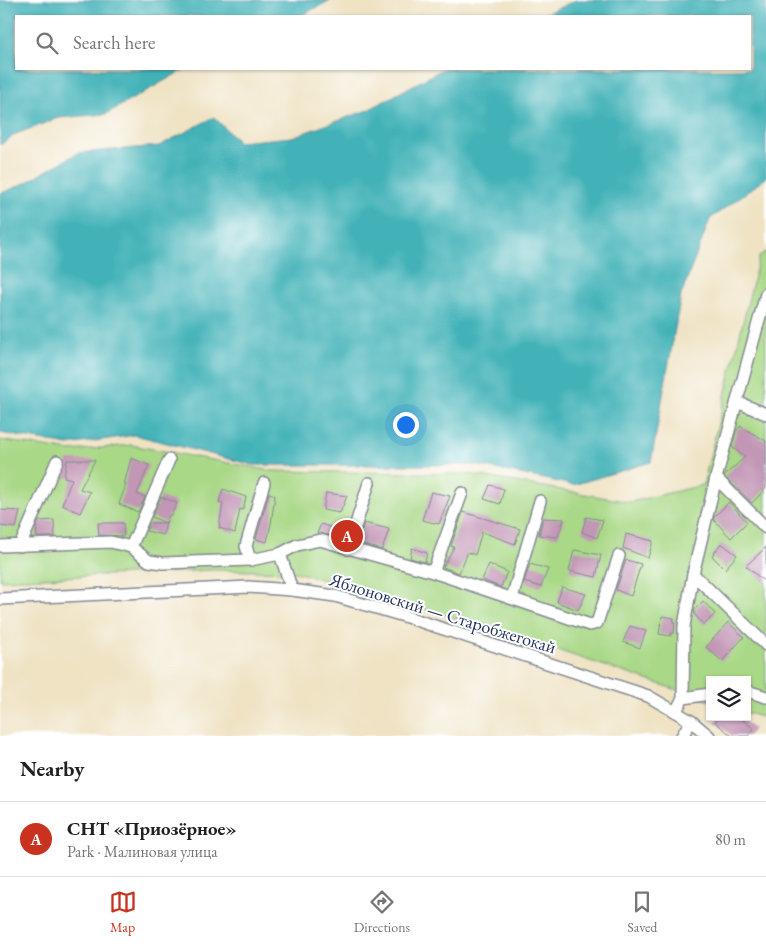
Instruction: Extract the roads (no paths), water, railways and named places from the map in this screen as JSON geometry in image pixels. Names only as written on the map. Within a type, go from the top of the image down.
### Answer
[{"type":"street","points":[[676,711],[683,698],[684,626],[693,574],[716,478],[765,299]]},
{"type":"street","points":[[737,402],[766,414]]},
{"type":"street","points":[[131,547],[169,460]]},
{"type":"street","points":[[20,546],[58,461]]},
{"type":"street","points":[[716,478],[766,528]]},
{"type":"street","points":[[250,560],[246,546],[264,483]]},
{"type":"street","points":[[348,549],[369,483]]},
{"type":"street","points":[[433,572],[462,493]]},
{"type":"street","points":[[512,598],[540,500]]},
{"type":"street","points":[[0,546],[111,542],[131,547],[149,561],[163,563],[250,560],[280,554],[297,545],[320,540],[433,572],[590,625],[597,624],[619,556]]},
{"type":"street","points":[[280,554],[292,590]]},
{"type":"street","points":[[693,574],[766,645]]},
{"type":"street","name":"Яблоновский — Старобжегокай","points":[[0,599],[249,587],[335,596],[404,616],[638,693],[676,711],[709,736]]},
{"type":"street","points":[[751,692],[766,697]]},
{"type":"street","points":[[683,698],[706,695]]},
{"type":"street","points":[[682,736],[691,721]]},
{"type":"water","points":[[0,0],[331,0],[302,15],[15,15],[15,70],[183,70],[106,114],[58,118],[16,134],[0,145]]},
{"type":"water","points":[[576,0],[766,0],[766,178],[710,219],[681,295],[651,462],[573,485],[476,465],[253,465],[135,435],[68,445],[0,433],[0,194],[25,183],[78,153],[159,146],[214,117],[239,142],[292,137],[368,110],[441,70],[751,70],[751,15],[543,15]]},
{"type":"place","name":"СНТ «Приозёрное»","points":[[347,536]]}]
